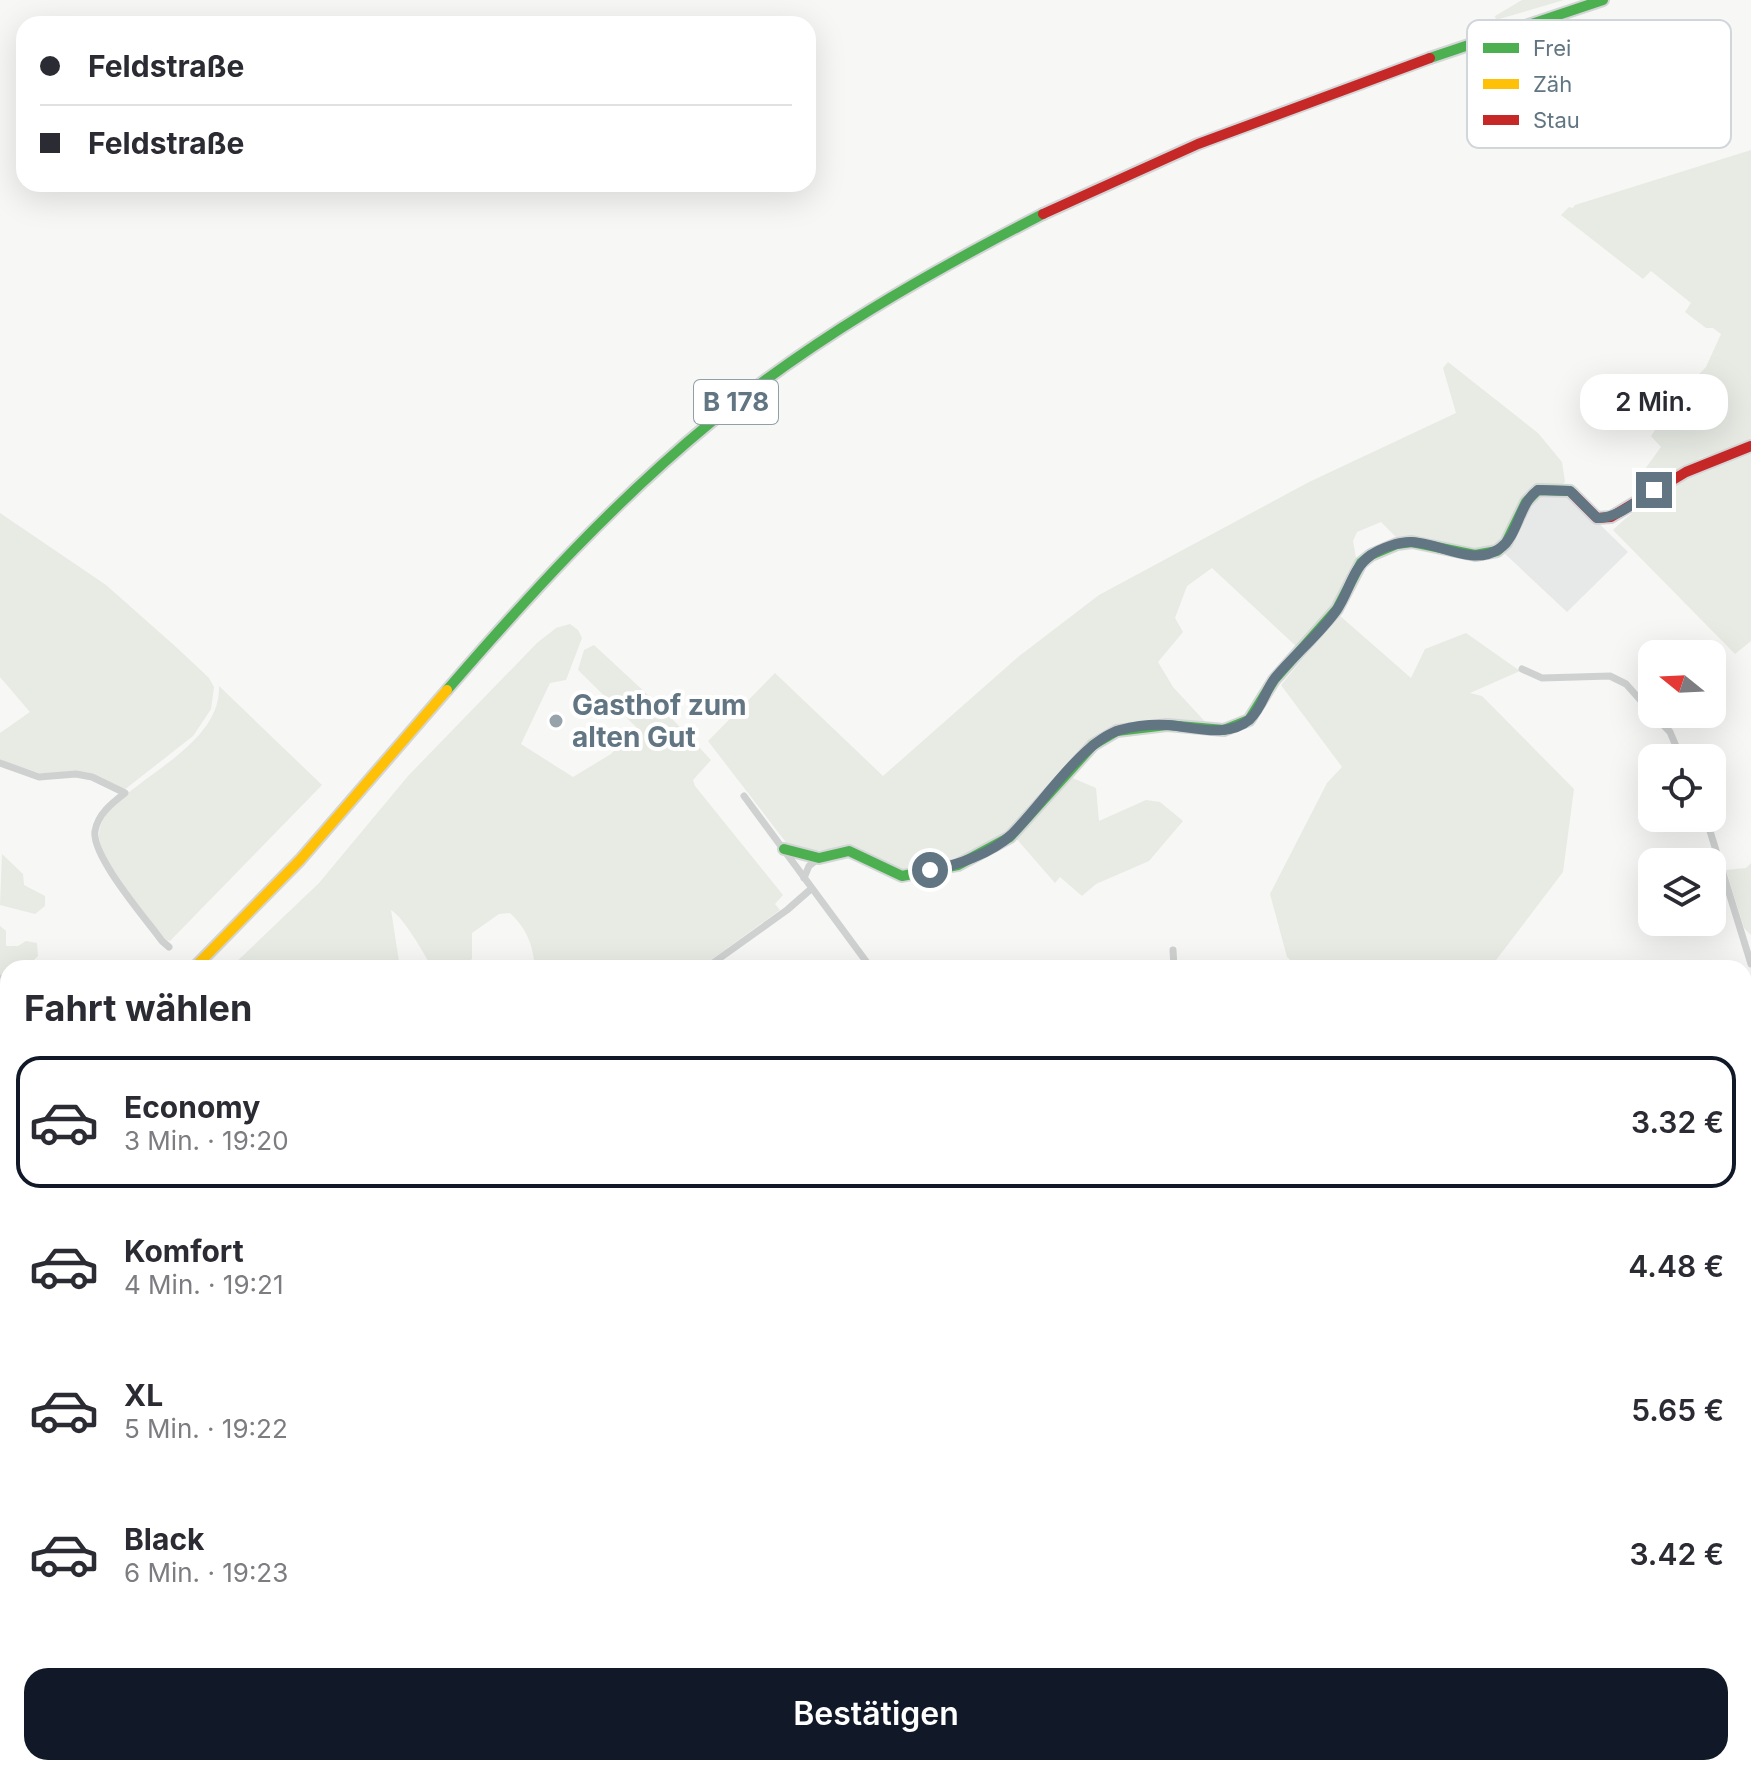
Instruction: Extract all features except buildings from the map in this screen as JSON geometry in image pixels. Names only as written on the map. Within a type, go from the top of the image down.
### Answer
[{"type":"main road","name":"B 178","points":[[1543,20],[1603,0]]},
{"type":"main road","name":"B 178","points":[[202,960],[308,853],[513,615],[600,522],[666,459],[796,356],[925,274],[1031,217],[1115,178],[1340,88],[1467,46]]},
{"type":"main road","points":[[784,849],[819,858],[849,851],[902,876],[958,865],[1010,837],[1093,745],[1117,731],[1167,725],[1224,730],[1249,720],[1274,680],[1337,609],[1361,563],[1379,550],[1412,542],[1475,555],[1497,551],[1506,543],[1526,502],[1538,490],[1570,491],[1597,518],[1611,517],[1686,472],[1751,446]]},
{"type":"street","points":[[1522,669],[1542,678],[1610,676],[1626,684],[1638,698]]},
{"type":"street","points":[[0,763],[39,777],[76,774],[92,777],[125,793],[104,811],[95,833],[98,849],[108,868],[169,947]]},
{"type":"street","points":[[744,796],[865,960]]},
{"type":"street","points":[[1710,832],[1750,960]]},
{"type":"street","points":[[804,878],[809,866],[819,858]]},
{"type":"street","points":[[717,960],[811,889]]},
{"type":"street","points":[[1173,950],[1174,960]]},
{"type":"shaded area","points":[[1522,0],[1564,0],[1496,20],[1495,16]]},
{"type":"shaded area","points":[[1751,150],[1751,441],[1700,458],[1646,491],[1640,476],[1661,447],[1651,436],[1678,396],[1706,367],[1721,334],[1713,328],[1706,328],[1685,312],[1691,303],[1651,271],[1643,279],[1561,215],[1569,207]]},
{"type":"shaded area","points":[[1448,362],[1538,433],[1562,462],[1565,482],[1560,486],[1545,484],[1533,488],[1504,534],[1490,549],[1396,537],[1381,522],[1357,532],[1353,541],[1357,563],[1332,612],[1298,648],[1212,568],[1187,586],[1175,618],[1183,632],[1158,662],[1173,687],[1209,726],[1117,728],[1099,735],[1008,831],[963,860],[904,873],[849,847],[812,851],[788,845],[708,741],[775,673],[883,776],[1018,657],[1099,595],[1309,482],[1456,413],[1443,368]]},
{"type":"shaded area","points":[[1751,450],[1751,641],[1735,654],[1726,645],[1726,640],[1721,640],[1613,530],[1646,502],[1694,474]]},
{"type":"shaded area","points":[[1539,492],[1569,494],[1628,552],[1567,612],[1503,552],[1528,503]]},
{"type":"shaded area","points":[[0,513],[106,585],[209,678],[214,687],[211,709],[193,736],[124,790],[94,776],[45,775],[0,760],[0,733],[30,712],[0,677]]},
{"type":"shaded area","points":[[1339,615],[1411,678],[1425,649],[1466,633],[1520,671],[1470,693],[1482,696],[1574,789],[1563,872],[1496,960],[1290,960],[1287,957],[1270,894],[1327,783],[1342,767],[1281,685]]},
{"type":"shaded area","points":[[570,624],[582,638],[566,680],[550,683],[521,744],[573,777],[611,754],[636,727],[578,670],[584,650],[594,645],[662,708],[711,760],[693,780],[695,786],[783,895],[775,904],[780,910],[711,960],[534,960],[528,938],[510,913],[499,914],[472,933],[471,960],[427,960],[408,928],[391,910],[399,960],[238,960],[319,883],[408,776],[537,643],[556,628]]},
{"type":"shaded area","points":[[219,686],[322,785],[170,941],[165,939],[110,866],[100,843],[101,824],[113,807],[200,734],[214,712]]},
{"type":"shaded area","points":[[1068,776],[1096,788],[1099,821],[1146,800],[1160,802],[1183,821],[1149,861],[1096,884],[1082,896],[1060,877],[1055,883],[1014,836]]},
{"type":"shaded area","points":[[2,854],[23,874],[24,885],[45,896],[45,906],[35,914],[0,905]]},
{"type":"shaded area","points":[[1751,863],[1751,935],[1744,928],[1726,870],[1746,868]]},
{"type":"shaded area","points":[[0,926],[6,931],[6,946],[18,946],[26,941],[37,943],[38,956],[34,960],[0,960]]},
{"type":"traffic: fast","points":[[1543,20],[1603,0]]},
{"type":"traffic: fast","points":[[1430,58],[1467,46]]},
{"type":"traffic: fast","points":[[447,690],[573,551],[640,485],[710,423],[829,336],[956,260],[1043,214]]},
{"type":"traffic: fast","points":[[784,849],[819,858],[849,851],[902,876],[958,865],[1010,837],[1093,745],[1117,731],[1167,725],[1224,730],[1249,720],[1274,680],[1337,609],[1361,563],[1371,555],[1397,544],[1412,542],[1475,555],[1497,551],[1506,543],[1526,502],[1538,490],[1570,491],[1573,494]]},
{"type":"traffic: slow","points":[[202,960],[300,860],[447,690]]},
{"type":"traffic: jam","points":[[1043,214],[1198,144],[1430,58]]},
{"type":"traffic: jam","points":[[1573,494],[1597,518],[1611,517],[1686,472],[1751,446]]},
{"type":"place","name":"Gasthof zum alten Gut","points":[[556,721]]},
{"type":"route","points":[[930,870],[958,865],[1010,837],[1093,745],[1117,731],[1167,725],[1224,730],[1249,720],[1274,680],[1325,626],[1350,588],[1361,563],[1379,550],[1412,542],[1475,555],[1488,553],[1497,551],[1506,543],[1530,495],[1538,490],[1570,491],[1597,518],[1602,519],[1611,517],[1654,490]]}]
